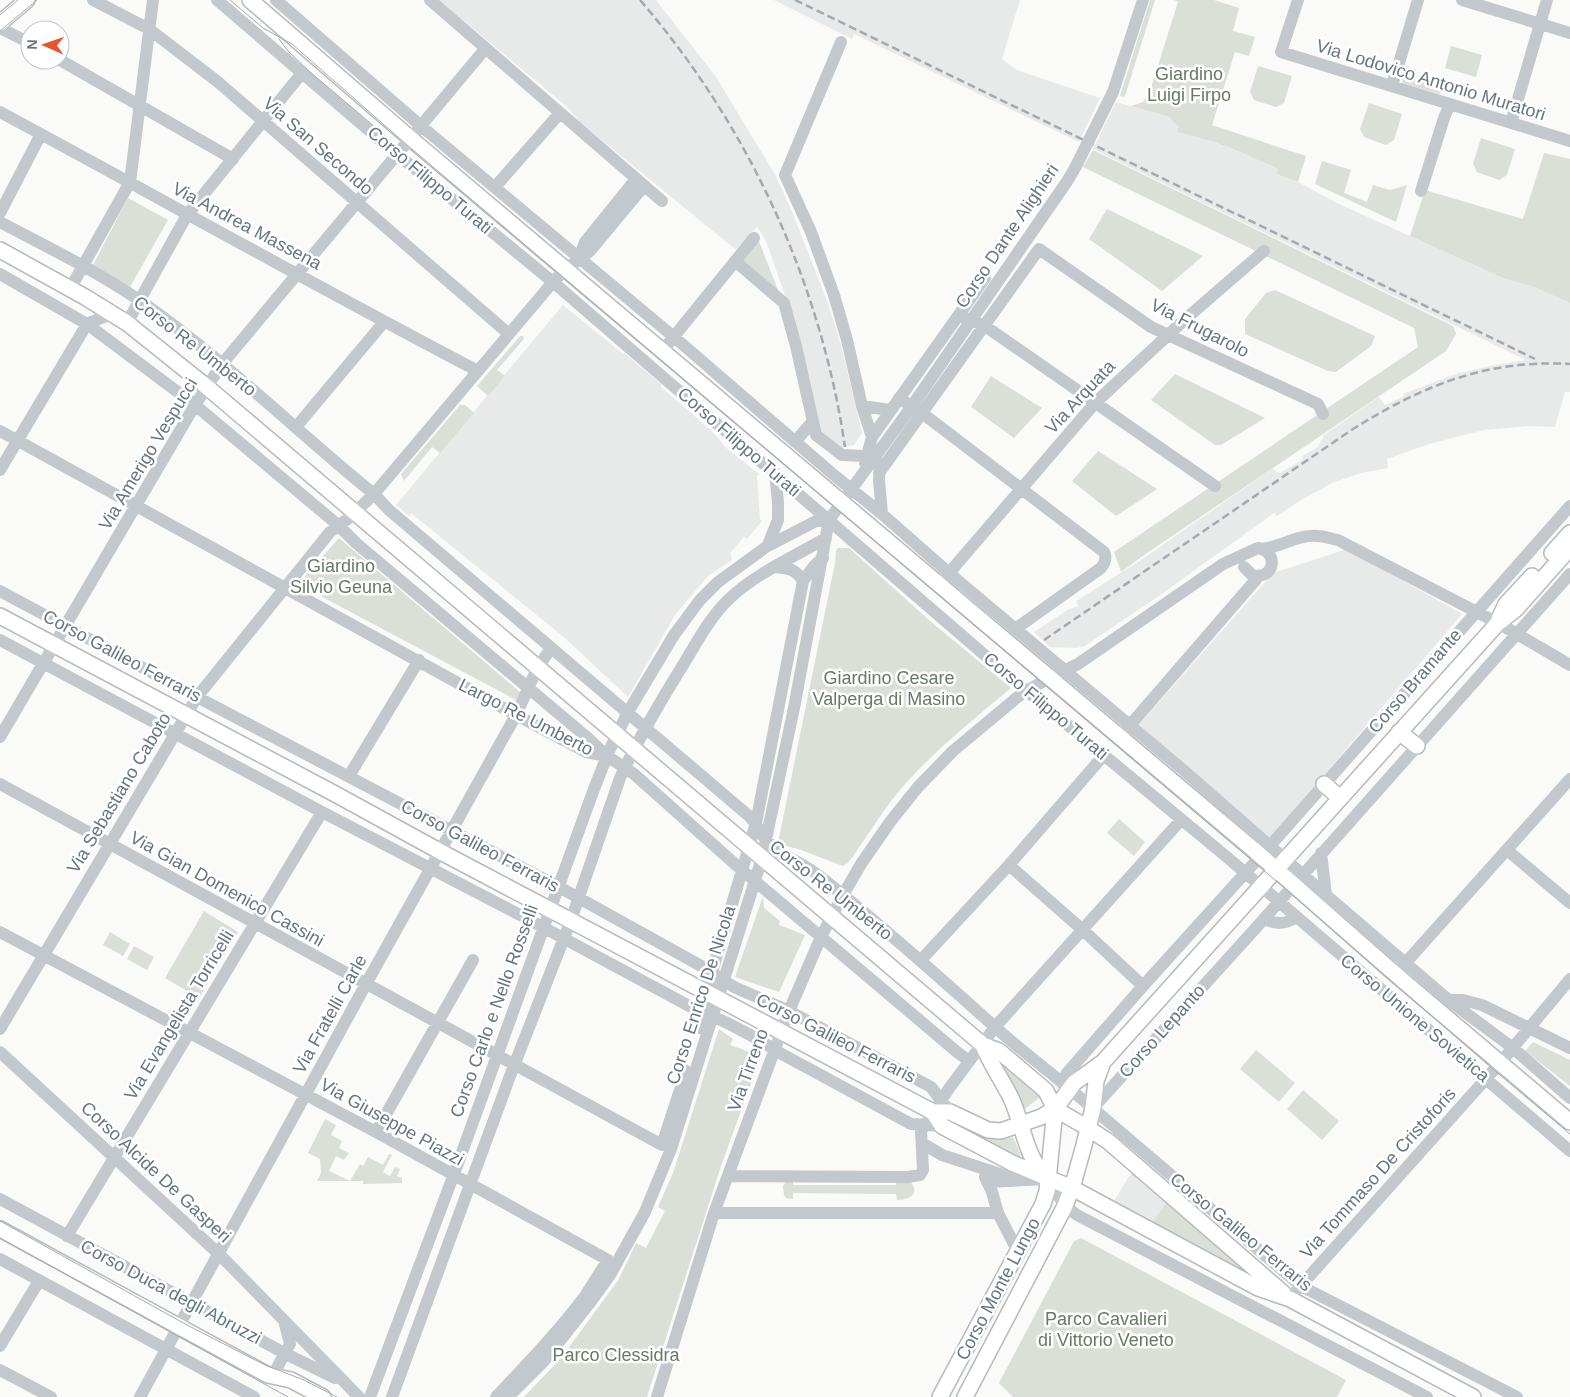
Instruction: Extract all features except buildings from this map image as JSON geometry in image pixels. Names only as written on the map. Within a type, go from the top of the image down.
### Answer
[{"type":"main road","points":[[0,23],[27,0]]},
{"type":"main road","name":"Corso Filippo Turati","points":[[250,0],[411,139],[1120,738],[1265,850],[1280,864]]},
{"type":"main road","name":"Corso Re Umberto","points":[[0,250],[120,318],[208,387],[355,512]]},
{"type":"main road","name":"Largo Re Umberto","points":[[355,512],[617,734]]},
{"type":"main road","name":"Corso Bramante","points":[[1498,623],[1506,604],[1570,533]]},
{"type":"main road","name":"Corso Bramante","points":[[1280,864],[1498,623],[1516,609],[1570,548]]},
{"type":"main road","name":"Corso Galileo Ferraris","points":[[0,616],[714,996],[781,1031],[941,1108]]},
{"type":"main road","points":[[1399,732],[1416,746]]},
{"type":"main road","name":"Corso Re Umberto","points":[[617,734],[983,1045]]},
{"type":"main road","points":[[1324,784],[1340,798]]},
{"type":"main road","name":"Corso Unione Sovietica","points":[[1280,864],[1400,968],[1501,1062],[1570,1122]]},
{"type":"main road","name":"Corso Lepanto","points":[[1055,1109],[1065,1085],[1077,1080],[1103,1062],[1280,864]]},
{"type":"main road","points":[[942,1126],[941,1108],[993,1131],[1001,1131],[1041,1117],[1055,1109],[1046,1091],[999,1051],[983,1045]]},
{"type":"main road","points":[[983,1045],[989,1061],[1012,1100],[1032,1158],[1039,1171],[1048,1179]]},
{"type":"main road","name":"Corso Lepanto","points":[[1093,1108],[1096,1081],[1103,1062]]},
{"type":"main road","name":"Corso Monte Lungo","points":[[965,1397],[1065,1206],[1072,1188],[1093,1108]]},
{"type":"main road","name":"Corso Galileo Ferraris","points":[[1055,1109],[1109,1142],[1290,1299]]},
{"type":"main road","name":"Corso Monte Lungo","points":[[940,1397],[1043,1204],[1048,1179],[1055,1109]]},
{"type":"main road","name":"Corso Galileo Ferraris","points":[[942,1126],[1012,1163],[1072,1188],[1258,1288],[1290,1299],[1473,1397]]},
{"type":"main road","name":"Corso Duca degli Abruzzi","points":[[0,1228],[272,1377],[282,1387],[301,1397]]},
{"type":"main road","name":"Corso Duca degli Abruzzi","points":[[272,1377],[291,1380],[323,1397]]},
{"type":"street","name":"Via San Secondo","points":[[93,0],[149,30],[218,82],[509,334]]},
{"type":"street","points":[[70,289],[130,182],[154,0]]},
{"type":"street","name":"Corso Filippo Turati","points":[[216,0],[553,282],[1027,691],[1260,886]]},
{"type":"street","name":"Corso Filippo Turati","points":[[276,0],[421,126],[674,337],[795,442],[1130,725],[1265,850]]},
{"type":"street","points":[[430,0],[662,201]]},
{"type":"street","name":"Corso Dante Alighieri","points":[[883,464],[972,320],[1076,166],[1113,92],[1143,0]]},
{"type":"street","name":"Via Lodovico Antonio Muratori","points":[[1298,0],[1281,52],[1570,141]]},
{"type":"street","points":[[1392,86],[1418,0]]},
{"type":"street","points":[[1462,0],[1570,33]]},
{"type":"street","points":[[1511,123],[1547,0]]},
{"type":"street","points":[[0,28],[20,39]]},
{"type":"street","points":[[841,42],[784,175],[810,232],[834,295],[862,406],[872,437]]},
{"type":"street","name":"Corso Filippo Turati","points":[[411,139],[486,49]]},
{"type":"street","points":[[70,66],[233,159]]},
{"type":"street","points":[[0,470],[87,324],[101,318],[120,318],[139,300],[187,215],[302,73]]},
{"type":"street","points":[[1421,191],[1450,104]]},
{"type":"street","name":"Via Andrea Massena","points":[[0,112],[187,215],[298,273],[384,322],[478,371]]},
{"type":"street","name":"Corso Filippo Turati","points":[[495,187],[560,113]]},
{"type":"street","points":[[0,213],[41,134]]},
{"type":"street","name":"Via Amerigo Vespucci","points":[[0,737],[195,405],[222,364],[411,139]]},
{"type":"street","points":[[286,587],[330,532],[374,494],[553,282],[579,258],[585,242],[640,182]]},
{"type":"street","name":"Corso Re Umberto","points":[[0,222],[84,266],[139,300],[222,364],[374,494]]},
{"type":"street","points":[[663,350],[754,238]]},
{"type":"street","name":"Corso Dante Alighieri","points":[[842,503],[883,446],[917,409],[985,326],[1039,249]]},
{"type":"street","name":"Via Frugarolo","points":[[1039,249],[1152,326],[1318,404],[1323,414]]},
{"type":"street","name":"Via Arquata","points":[[938,585],[1095,402],[1264,251]]},
{"type":"street","points":[[735,261],[784,303],[796,346],[816,435],[839,454],[866,456]]},
{"type":"street","points":[[0,274],[87,324],[195,405],[338,525]]},
{"type":"street","name":"Corso Dante Alighieri","points":[[864,473],[866,456],[872,437],[985,278]]},
{"type":"street","points":[[958,314],[985,326],[1215,486]]},
{"type":"street","points":[[296,427],[384,322]]},
{"type":"street","points":[[900,398],[1104,552],[1106,560],[1101,568],[1015,629]]},
{"type":"street","points":[[862,406],[890,410]]},
{"type":"street","points":[[795,442],[813,421]]},
{"type":"street","name":"Largo Re Umberto","points":[[0,432],[286,587],[516,715],[586,752],[607,756]]},
{"type":"street","points":[[882,514],[883,446]]},
{"type":"street","points":[[864,473],[883,464]]},
{"type":"street","points":[[768,546],[778,520],[775,473]]},
{"type":"street","points":[[374,494],[386,507],[628,712]]},
{"type":"street","points":[[392,1397],[514,1065],[571,920],[625,768],[634,749],[700,637],[729,599],[775,567],[826,538],[829,520],[842,503]]},
{"type":"street","name":"Corso Bramante","points":[[1265,850],[1570,506]]},
{"type":"street","name":"Corso Carlo e Nello Rosselli","points":[[370,1397],[607,756],[628,712],[674,635],[700,600],[718,582],[768,546],[816,521],[829,520]]},
{"type":"street","name":"Largo Re Umberto","points":[[338,525],[356,543],[607,756]]},
{"type":"street","points":[[1120,738],[1243,594],[1249,571],[1244,559],[1247,553],[1253,549],[1277,546],[1305,537],[1330,538],[1344,543],[1498,623],[1570,665]]},
{"type":"street","name":"Corso Enrico De Nicola","points":[[714,996],[725,981],[762,858],[794,708],[826,538]]},
{"type":"street","points":[[1213,571],[1230,568],[1249,571],[1269,571],[1272,563],[1285,551],[1306,543],[1330,538]]},
{"type":"street","points":[[1262,549],[1269,554],[1272,563]]},
{"type":"street","name":"Via Tirreno","points":[[657,1397],[714,1213],[789,1011],[821,937],[843,895],[861,864],[890,822],[918,787],[954,751],[1027,691],[1078,664],[1223,564],[1247,553]]},
{"type":"street","points":[[775,567],[789,568],[795,571],[803,580],[823,558]]},
{"type":"street","points":[[1298,880],[1570,574]]},
{"type":"street","name":"Corso Enrico De Nicola","points":[[508,1397],[544,1361],[570,1330],[610,1275],[630,1241],[660,1180],[671,1149],[714,996],[712,972],[756,823],[803,580]]},
{"type":"street","name":"Via Sebastiano Caboto","points":[[0,1029],[197,697],[286,587]]},
{"type":"street","name":"Corso Galileo Ferraris","points":[[0,591],[559,887],[712,972],[734,987],[789,1011],[931,1087],[941,1108]]},
{"type":"street","name":"Corso Galileo Ferraris","points":[[0,640],[691,1007],[762,1041],[774,1050],[911,1124],[942,1126]]},
{"type":"street","name":"Via Fratelli Carle","points":[[140,1397],[516,715],[538,668],[551,648]]},
{"type":"street","points":[[349,776],[419,660]]},
{"type":"street","name":"Corso Re Umberto","points":[[628,712],[756,823],[766,840],[785,856],[802,864],[843,895],[1065,1085]]},
{"type":"street","points":[[920,960],[1009,865],[1104,754]]},
{"type":"street","points":[[607,756],[625,768],[743,871],[969,1061]]},
{"type":"street","points":[[1400,968],[1570,779]]},
{"type":"street","name":"Via Gian Domenico Cassini","points":[[0,784],[662,1145]]},
{"type":"street","name":"Via Evangelista Torricelli","points":[[67,1236],[322,812]]},
{"type":"street","points":[[728,1176],[917,1177],[922,1173],[921,1131],[924,1125],[941,1108],[969,1061],[995,1027],[1181,820]]},
{"type":"street","points":[[1065,1085],[1067,1073],[1265,850]]},
{"type":"street","points":[[1507,850],[1570,903]]},
{"type":"street","points":[[1321,853],[1326,895]]},
{"type":"street","points":[[1009,865],[1143,986]]},
{"type":"street","name":"Corso Unione Sovietica","points":[[1298,880],[1326,895],[1400,968],[1450,1000],[1513,1048],[1570,1098]]},
{"type":"street","name":"Corso Lepanto","points":[[1093,1108],[1298,880]]},
{"type":"street","name":"Corso Unione Sovietica","points":[[1260,886],[1570,1151]]},
{"type":"street","points":[[1264,919],[1276,923],[1284,923],[1296,917]]},
{"type":"street","name":"Via Giuseppe Piazzi","points":[[0,932],[376,1132],[608,1260],[586,1294],[563,1324],[496,1397]]},
{"type":"street","points":[[812,958],[840,952]]},
{"type":"street","points":[[376,1132],[473,960]]},
{"type":"street","name":"Via Tommaso De Cristoforis","points":[[1290,1299],[1501,1062],[1570,979]]},
{"type":"street","points":[[1450,1000],[1463,1000],[1482,1004],[1570,1048]]},
{"type":"street","name":"Corso Enrico De Nicola","points":[[662,1145],[709,1014]]},
{"type":"street","name":"Corso Alcide De Gasperi","points":[[0,1052],[115,1156],[219,1254],[342,1382],[359,1397]]},
{"type":"street","name":"Corso Galileo Ferraris","points":[[1065,1085],[1301,1286],[1517,1397]]},
{"type":"street","points":[[922,1143],[942,1155],[1015,1180]]},
{"type":"street","points":[[981,1168],[992,1192],[998,1213],[1018,1252]]},
{"type":"street","points":[[987,1182],[1048,1179],[1065,1206],[1086,1219],[1427,1397]]},
{"type":"street","name":"Corso Duca degli Abruzzi","points":[[0,1199],[286,1354],[342,1382]]},
{"type":"street","points":[[714,1213],[998,1213]]},
{"type":"street","points":[[0,1259],[254,1397]]},
{"type":"street","points":[[0,1346],[39,1281]]},
{"type":"street","points":[[272,1377],[290,1344],[284,1321]]},
{"type":"street","points":[[0,1370],[51,1397]]},
{"type":"shaded area","points":[[439,0],[656,0],[716,77],[776,176],[793,214],[829,306],[842,349],[862,433],[854,445],[841,447],[818,429],[787,301],[766,241],[757,227],[736,250],[581,123],[566,106]]},
{"type":"shaded area","points":[[774,0],[1020,0],[1002,59],[1017,70],[1100,98],[1079,142],[854,34],[852,39]]},
{"type":"shaded area","points":[[1116,102],[1170,117],[1180,126],[1178,132],[1198,136],[1257,159],[1278,169],[1276,174],[1298,182],[1339,204],[1503,278],[1534,287],[1570,303],[1570,392],[1565,392],[1555,427],[1529,426],[1484,430],[1429,444],[1387,459],[1388,468],[1361,473],[1332,483],[1277,516],[1274,513],[1159,596],[1085,646],[1076,648],[1050,647],[1034,632],[1069,609],[1079,606],[1076,601],[1141,560],[1273,468],[1280,473],[1303,459],[1302,456],[1318,447],[1324,435],[1379,397],[1385,405],[1404,396],[1403,394],[1456,374],[1526,360],[1093,149]]},
{"type":"shaded area","points":[[563,305],[662,385],[661,387],[712,431],[724,446],[759,474],[757,476],[760,519],[762,521],[747,539],[744,537],[730,553],[732,560],[708,576],[675,615],[628,697],[566,639],[411,513],[409,516],[396,505]]},
{"type":"shaded area","points":[[1347,549],[1462,614],[1270,838],[1135,729],[1273,573]]},
{"type":"shaded area","points":[[1132,1172],[1166,1203],[1152,1222],[1114,1201]]},
{"type":"green space","points":[[1150,0],[1155,0],[1126,93],[1124,97],[1120,96]]},
{"type":"green space","name":"Giardino Luigi Firpo","points":[[1174,0],[1214,0],[1239,8],[1233,31],[1255,37],[1249,56],[1235,52],[1212,125],[1306,156],[1298,182],[1276,174],[1278,169],[1241,153],[1216,143],[1177,132],[1179,126],[1170,117],[1131,106],[1143,102],[1149,94],[1178,2]]},
{"type":"green space","points":[[1451,46],[1482,55],[1476,77],[1445,68]]},
{"type":"green space","points":[[1258,66],[1292,76],[1284,103],[1276,107],[1254,100],[1250,92]]},
{"type":"green space","points":[[1406,66],[1416,69],[1413,79],[1442,88],[1440,94],[1402,83]]},
{"type":"green space","points":[[1369,103],[1402,114],[1394,140],[1386,145],[1364,137],[1360,129]]},
{"type":"green space","points":[[1481,138],[1515,149],[1507,175],[1499,180],[1477,172],[1473,164]]},
{"type":"green space","points":[[1093,150],[1453,326],[1456,334],[1446,351],[1121,572],[1114,552],[1418,347],[1414,328],[1083,167]]},
{"type":"green space","points":[[1544,153],[1570,159],[1570,303],[1534,287],[1503,278],[1410,236],[1425,190],[1523,219]]},
{"type":"green space","points":[[1322,161],[1351,170],[1344,193],[1367,202],[1373,185],[1390,190],[1407,185],[1396,222],[1315,184]]},
{"type":"green space","points":[[128,198],[168,220],[130,287],[93,265]]},
{"type":"green space","points":[[1107,209],[1203,256],[1162,291],[1089,239]]},
{"type":"green space","points":[[757,236],[781,298],[738,261]]},
{"type":"green space","points":[[1275,290],[1375,336],[1371,346],[1336,372],[1328,371],[1245,334],[1245,319],[1266,293]]},
{"type":"green space","points":[[520,336],[523,336],[524,339],[497,370],[505,376],[488,396],[477,386]]},
{"type":"green space","points":[[1175,374],[1265,418],[1221,445],[1215,445],[1151,400]]},
{"type":"green space","points":[[991,376],[1042,408],[1014,438],[971,407]]},
{"type":"green space","points":[[460,405],[465,405],[474,413],[440,453],[432,447],[404,481],[401,474]]},
{"type":"green space","points":[[1098,451],[1157,489],[1116,516],[1072,481]]},
{"type":"green space","name":"Giardino Silvio Geuna","points":[[339,538],[520,692],[516,700],[298,584]]},
{"type":"green space","name":"Giardino Cesare Valperga di Masino","points":[[838,548],[849,548],[930,621],[1011,688],[925,763],[899,791],[848,863],[843,866],[783,845],[779,838]]},
{"type":"green space","points":[[1119,819],[1145,842],[1134,856],[1107,833]]},
{"type":"green space","points":[[763,896],[764,908],[780,921],[779,925],[805,935],[779,992],[735,977]]},
{"type":"green space","points":[[204,911],[238,932],[199,998],[165,978]]},
{"type":"green space","points":[[110,932],[130,944],[123,956],[103,945]]},
{"type":"green space","points":[[134,946],[154,957],[147,970],[127,959]]},
{"type":"green space","name":"Parco Clessidra","points":[[719,1029],[733,1039],[730,1045],[761,1056],[721,1166],[647,1397],[524,1397],[561,1358],[619,1279],[636,1243],[646,1248],[665,1211],[658,1207],[673,1173]]},
{"type":"green space","points":[[1533,1042],[1570,1060],[1570,1086],[1525,1051]]},
{"type":"green space","points":[[1256,1050],[1295,1083],[1279,1102],[1240,1069]]},
{"type":"green space","points":[[991,1054],[1042,1096],[1023,1110]]},
{"type":"green space","points":[[1303,1090],[1339,1121],[1322,1140],[1287,1109]]},
{"type":"green space","points":[[940,1115],[989,1138],[998,1140],[1013,1137],[1021,1156],[1019,1158],[940,1118]]},
{"type":"green space","points":[[325,1119],[336,1125],[331,1135],[342,1141],[339,1148],[349,1153],[344,1160],[336,1156],[329,1171],[350,1181],[317,1181],[321,1173],[320,1159],[308,1153]]},
{"type":"green space","points":[[389,1154],[392,1155],[383,1172],[390,1176],[395,1167],[400,1169],[397,1176],[402,1178],[402,1183],[363,1184],[363,1181],[350,1181],[360,1164],[363,1166],[368,1157],[383,1165]]},
{"type":"green space","points":[[793,1179],[793,1185],[896,1185],[897,1179],[910,1181],[914,1193],[901,1200],[897,1200],[896,1194],[793,1193],[793,1199],[786,1198],[783,1186],[787,1180]]},
{"type":"green space","points":[[1166,1203],[1248,1273],[1152,1222]]},
{"type":"green space","name":"Parco Cavalieri di Vittorio Veneto","points":[[1081,1238],[1346,1380],[1337,1397],[1013,1397],[999,1383],[1074,1241]]},
{"type":"tram line","points":[[0,15],[18,0]]},
{"type":"tram line","points":[[0,31],[37,0]]},
{"type":"tram line","points":[[230,0],[263,28],[292,44],[406,144],[1288,891],[1570,1134]]},
{"type":"tram line","points":[[279,39],[288,51],[310,72],[388,138]]},
{"type":"tram line","points":[[0,1221],[187,1325],[265,1365],[304,1380],[337,1397]]},
{"type":"tram line","points":[[0,1238],[288,1397]]},
{"type":"railway","points":[[640,0],[679,48],[714,100],[746,153],[774,209],[798,266],[818,326],[834,386],[845,447]]},
{"type":"railway","points":[[795,0],[1535,359]]},
{"type":"railway","points":[[1044,640],[1353,429],[1404,400],[1456,378],[1483,371],[1511,366],[1570,364]]}]
